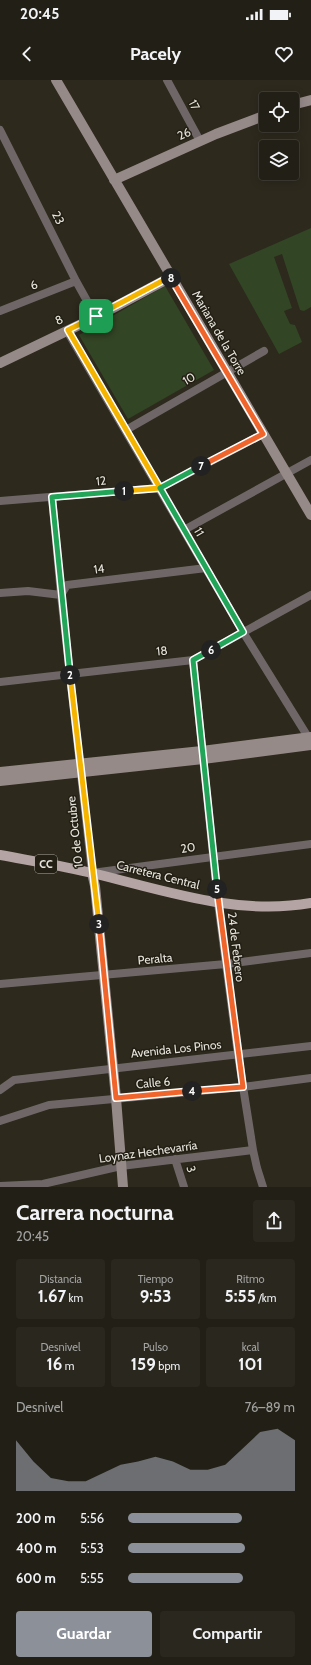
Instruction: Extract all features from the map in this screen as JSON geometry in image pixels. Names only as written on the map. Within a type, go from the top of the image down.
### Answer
[{"type":"main road","name":"Carretera Central","points":[[0,855],[92,873],[218,903],[255,907],[294,906],[311,903]]},
{"type":"street","name":"Mariana de la Torre","points":[[56,80],[311,515]]},
{"type":"street","name":"17","points":[[167,80],[200,141]]},
{"type":"street","points":[[299,103],[311,100]]},
{"type":"street","name":"26","points":[[114,180],[200,141],[259,118]]},
{"type":"street","name":"23","points":[[0,130],[76,281],[96,316]]},
{"type":"street","name":"8","points":[[0,363],[171,277]]},
{"type":"street","name":"6","points":[[0,311],[76,281]]},
{"type":"street","name":"11","points":[[68,330],[243,632],[310,741]]},
{"type":"street","name":"10","points":[[126,430],[226,371],[264,351]]},
{"type":"street","name":"12","points":[[0,501],[160,488],[263,434]]},
{"type":"street","points":[[184,530],[311,460]]},
{"type":"street","name":"10 de Octubre","points":[[52,497],[61,595],[105,975],[123,1187]]},
{"type":"street","name":"14","points":[[61,595],[67,585],[206,568]]},
{"type":"street","points":[[0,593],[28,591],[61,595]]},
{"type":"street","name":"18","points":[[0,682],[193,660],[311,595]]},
{"type":"street","name":"24 de Febrero","points":[[193,660],[218,903],[226,964],[253,1150],[263,1187]]},
{"type":"street","points":[[0,781],[81,768],[203,755],[310,741]]},
{"type":"street","points":[[0,772],[81,768]]},
{"type":"street","name":"20","points":[[92,873],[311,844]]},
{"type":"street","name":"Peralta","points":[[0,984],[226,964],[311,953]]},
{"type":"street","name":"Avenida Los Pinos","points":[[0,1090],[14,1080],[311,1046]]},
{"type":"street","name":"Calle 6","points":[[0,1121],[49,1105],[243,1087],[311,1078]]},
{"type":"street","name":"Loynaz Hechevarría","points":[[0,1186],[43,1184],[121,1166],[253,1150]]},
{"type":"street","name":"3","points":[[175,1159],[184,1187]]},
{"type":"green space","points":[[311,228],[311,307],[304,311],[300,310],[282,254],[274,257],[292,308],[284,311],[290,324],[295,325],[302,342],[279,354],[229,264]]},
{"type":"green space","points":[[165,286],[214,370],[128,419],[79,335]]},
{"type":"route","points":[[96,316],[68,330],[160,488],[52,497],[61,595],[105,975],[116,1098],[243,1087],[219,913],[193,660],[243,632],[160,488],[263,434],[171,277],[96,316]]}]
